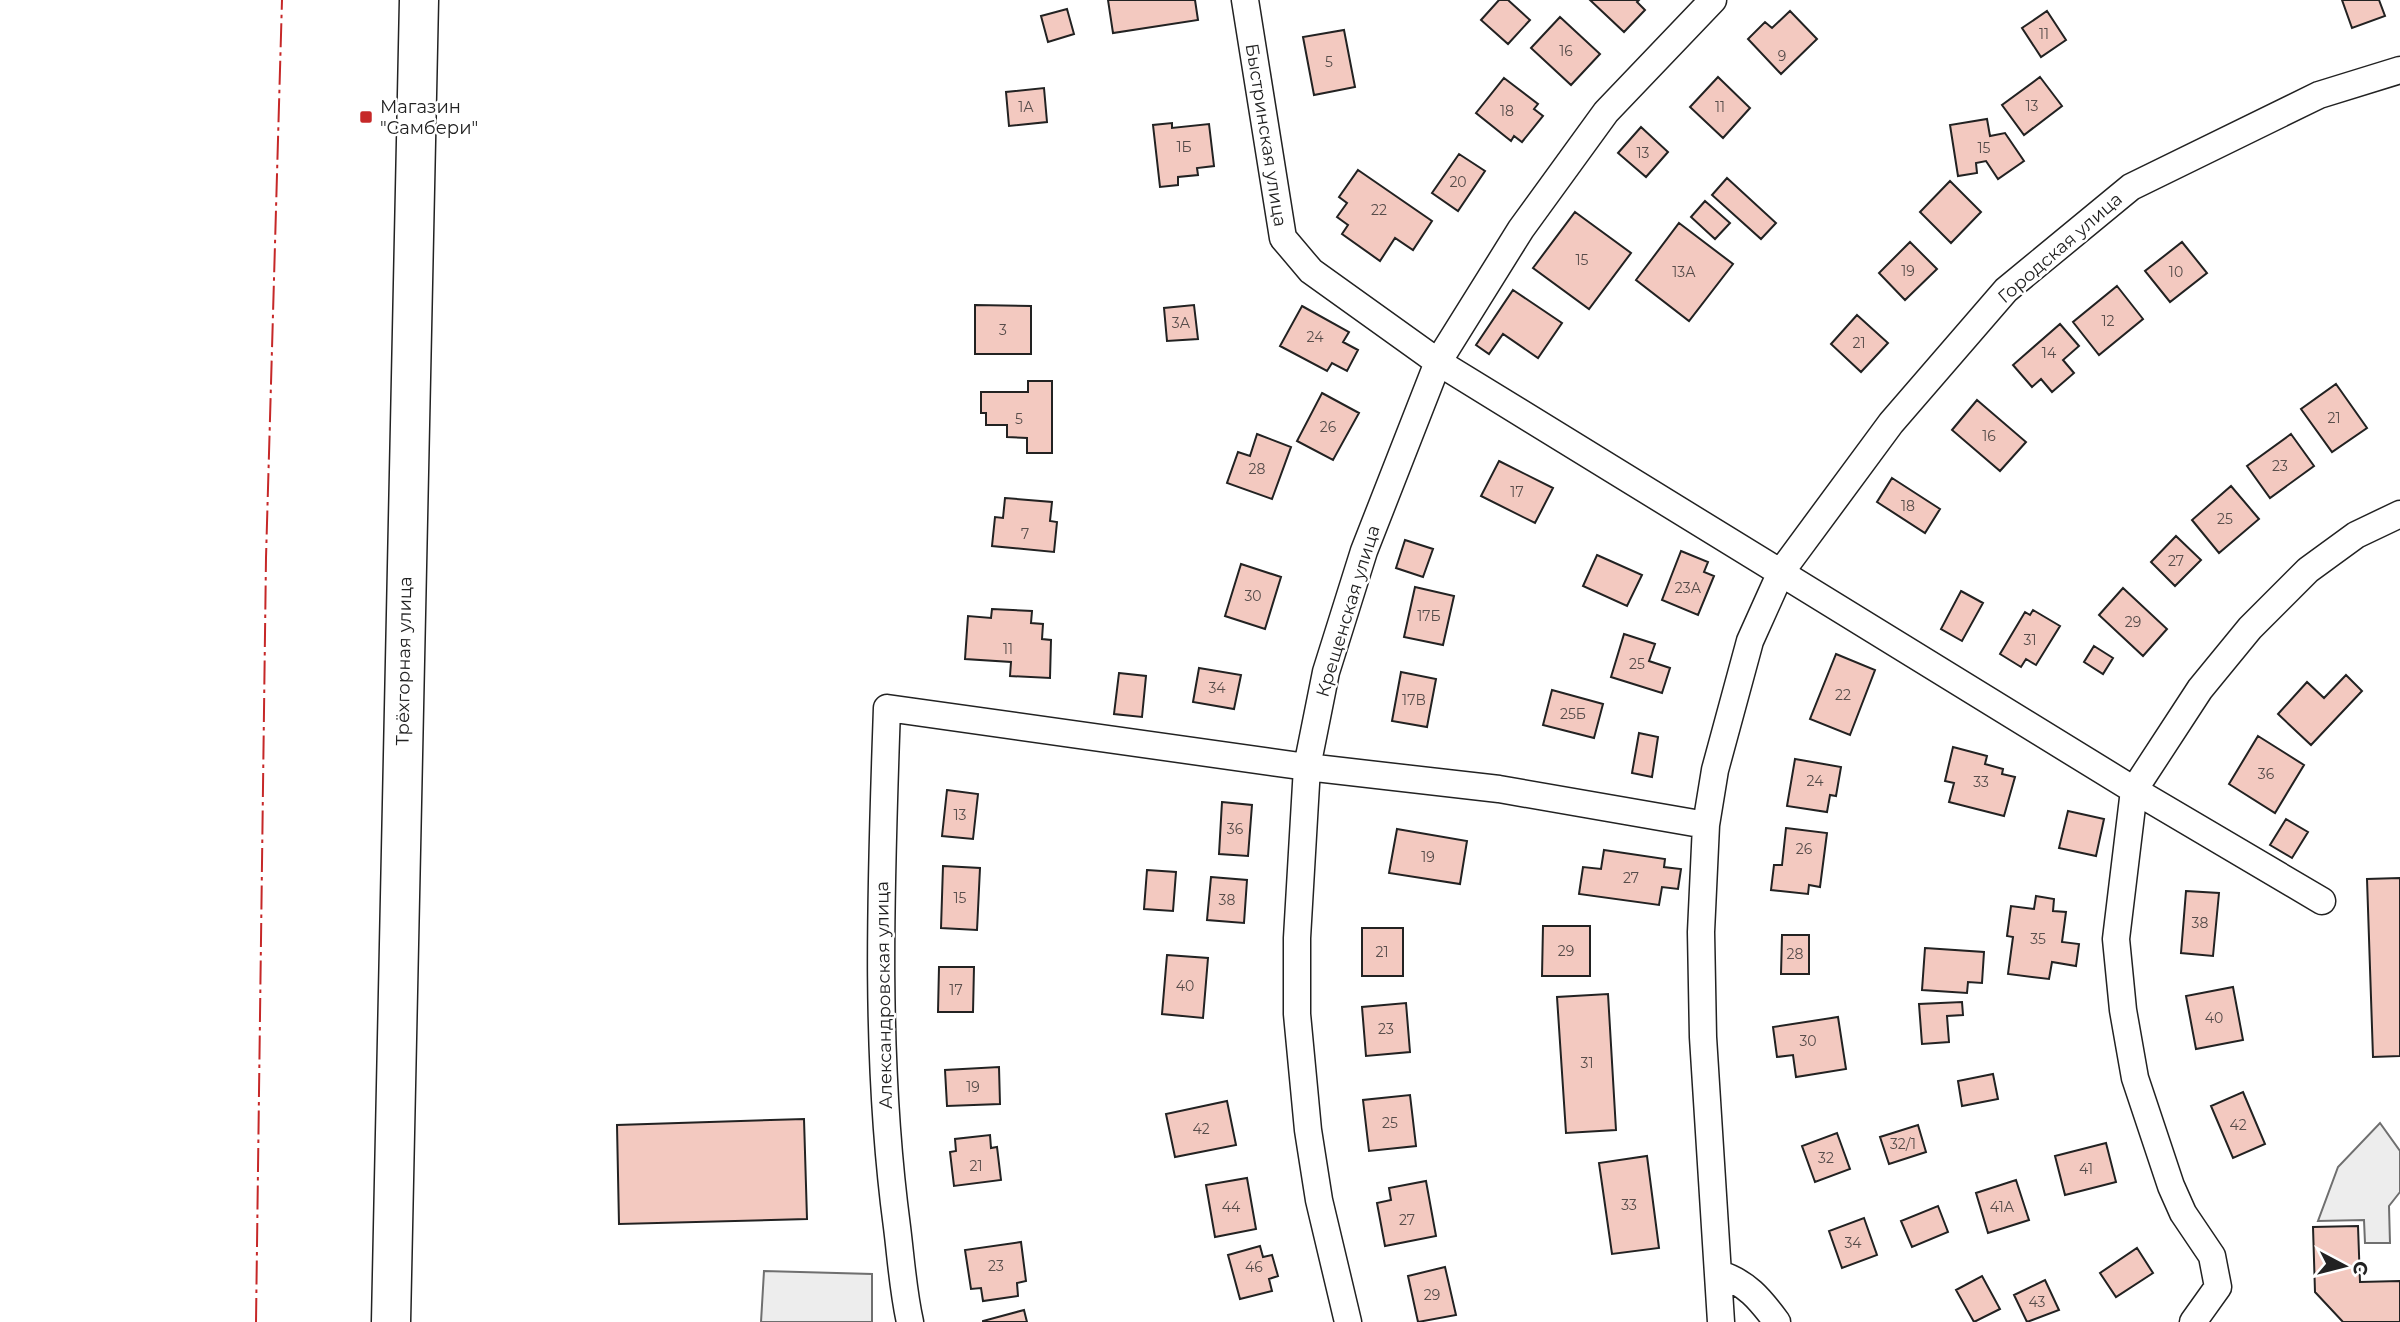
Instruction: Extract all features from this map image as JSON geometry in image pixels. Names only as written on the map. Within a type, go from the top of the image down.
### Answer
[{"type":"highway","name":"Трёхгорная улица","points":[[391,1322],[419,0]]},
{"type":"street","name":"Быстринская улица","points":[[1245,0],[1283,237],[1311,271],[1438,362],[2134,790],[2322,901]]},
{"type":"street","name":"Крещенская улица","points":[[1348,1322],[1317,1188],[1308,1130],[1297,1013],[1297,938],[1307,767],[1326,672],[1364,551],[1438,362],[1521,229],[1606,112],[1713,0]]},
{"type":"street","name":"Городская улица","points":[[1721,1322],[1703,1037],[1701,932],[1706,825],[1715,770],[1750,641],[1781,572],[1891,423],[2006,290],[2131,187],[2319,95],[2400,70]]},
{"type":"street","points":[[2193,1322],[2218,1287],[2212,1256],[2183,1213],[2171,1185],[2135,1078],[2118,978],[2116,939],[2134,790],[2200,688],[2250,628],[2308,570],[2356,535],[2400,514]]},
{"type":"street","name":"Александровская улица","points":[[910,1322],[891,1182],[881,1056],[880,917],[887,708],[1307,767]]},
{"type":"street","points":[[1307,767],[1499,789],[1706,825]]},
{"type":"street","points":[[1719,1274],[1737,1279],[1748,1287],[1777,1322]]},
{"type":"shaded area","points":[[2380,1123],[2400,1151],[2400,1192],[2389,1206],[2390,1243],[2365,1243],[2364,1220],[2318,1221],[2338,1167]]},
{"type":"shaded area","points":[[764,1271],[872,1274],[872,1322],[761,1322]]},
{"type":"building","points":[[1108,0],[1195,0],[1198,20],[1113,33]]},
{"type":"building","points":[[1499,0],[1508,0],[1530,20],[1508,44],[1481,20]]},
{"type":"building","points":[[1590,0],[1639,0],[1637,2],[1645,10],[1624,32]]},
{"type":"building","points":[[2342,0],[2379,0],[2385,16],[2352,28]]},
{"type":"building","points":[[1067,9],[1074,34],[1048,42],[1041,16]]},
{"type":"building","points":[[1790,11],[1817,39],[1781,74],[1748,39],[1765,22],[1772,28]]},
{"type":"building","points":[[2047,11],[2066,40],[2041,57],[2022,28]]},
{"type":"building","points":[[1560,17],[1600,54],[1571,85],[1531,48]]},
{"type":"building","points":[[1344,30],[1355,87],[1314,95],[1303,37]]},
{"type":"building","points":[[1718,77],[1750,108],[1723,138],[1690,107]]},
{"type":"building","points":[[2040,77],[2062,106],[2024,135],[2002,105]]},
{"type":"building","points":[[1504,78],[1538,104],[1534,109],[1543,116],[1522,142],[1514,136],[1511,141],[1476,113]]},
{"type":"building","points":[[1044,88],[1047,122],[1009,126],[1006,92]]},
{"type":"building","points":[[1987,119],[1990,136],[2005,133],[2024,161],[1998,179],[1986,161],[1976,163],[1977,173],[1958,176],[1950,125]]},
{"type":"building","points":[[1172,123],[1172,128],[1209,124],[1214,166],[1197,168],[1198,175],[1178,177],[1178,185],[1160,187],[1153,125]]},
{"type":"building","points":[[1641,127],[1668,152],[1646,177],[1618,153]]},
{"type":"building","points":[[1459,154],[1485,171],[1458,211],[1432,193]]},
{"type":"building","points":[[1358,170],[1432,221],[1413,250],[1395,238],[1380,261],[1342,234],[1348,225],[1337,217],[1347,203],[1339,197]]},
{"type":"building","points":[[1727,178],[1776,223],[1761,239],[1712,195]]},
{"type":"building","points":[[1950,181],[1981,212],[1951,243],[1920,212]]},
{"type":"building","points":[[1705,201],[1730,223],[1715,239],[1691,217]]},
{"type":"building","points":[[1575,212],[1631,253],[1589,309],[1533,268]]},
{"type":"building","points":[[1679,223],[1733,264],[1689,321],[1636,280]]},
{"type":"building","points":[[1910,242],[1937,269],[1905,300],[1879,273]]},
{"type":"building","points":[[2182,242],[2207,273],[2170,302],[2145,271]]},
{"type":"building","points":[[2117,286],[2143,319],[2099,355],[2073,322]]},
{"type":"building","points":[[1513,290],[1562,323],[1538,358],[1503,334],[1489,354],[1476,345]]},
{"type":"building","points":[[975,305],[1031,306],[1031,354],[975,354]]},
{"type":"building","points":[[1194,305],[1198,339],[1167,341],[1164,308]]},
{"type":"building","points":[[1302,306],[1349,332],[1343,342],[1358,350],[1347,371],[1332,363],[1327,371],[1280,346]]},
{"type":"building","points":[[1857,315],[1888,343],[1861,372],[1831,344]]},
{"type":"building","points":[[2060,324],[2079,346],[2063,360],[2074,373],[2052,392],[2041,379],[2032,387],[2013,365]]},
{"type":"building","points":[[1028,381],[1052,381],[1052,453],[1027,453],[1027,438],[1007,437],[1007,425],[986,425],[986,413],[981,413],[981,392],[1028,392]]},
{"type":"building","points":[[2336,384],[2367,428],[2332,452],[2301,409]]},
{"type":"building","points":[[1322,393],[1359,413],[1333,460],[1297,441]]},
{"type":"building","points":[[1977,400],[2026,442],[2000,471],[1952,430]]},
{"type":"building","points":[[1257,434],[1291,447],[1272,499],[1227,483],[1238,452],[1250,456]]},
{"type":"building","points":[[2291,434],[2314,466],[2270,498],[2247,466]]},
{"type":"building","points":[[1499,461],[1553,488],[1535,523],[1481,496]]},
{"type":"building","points":[[1892,478],[1940,509],[1925,533],[1877,502]]},
{"type":"building","points":[[2231,486],[2259,519],[2219,553],[2192,520]]},
{"type":"building","points":[[1005,498],[1052,502],[1050,521],[1057,522],[1054,552],[992,546],[995,517],[1003,518]]},
{"type":"building","points":[[2176,536],[2201,560],[2175,586],[2151,562]]},
{"type":"building","points":[[1405,540],[1433,549],[1423,577],[1396,568]]},
{"type":"building","points":[[1681,551],[1708,562],[1704,572],[1714,576],[1698,615],[1662,600]]},
{"type":"building","points":[[1597,555],[1642,575],[1627,606],[1583,586]]},
{"type":"building","points":[[1241,564],[1281,577],[1265,629],[1225,616]]},
{"type":"building","points":[[1415,587],[1454,596],[1443,645],[1404,637]]},
{"type":"building","points":[[2123,588],[2167,629],[2143,656],[2099,615]]},
{"type":"building","points":[[1961,591],[1983,603],[1962,641],[1941,629]]},
{"type":"building","points":[[992,609],[1032,611],[1031,623],[1043,624],[1042,639],[1051,640],[1050,678],[1010,676],[1011,662],[965,659],[968,616],[991,618]]},
{"type":"building","points":[[2033,610],[2060,626],[2036,665],[2026,659],[2021,667],[2000,654],[2025,612],[2030,615]]},
{"type":"building","points":[[1624,634],[1655,644],[1649,661],[1670,668],[1662,693],[1611,677]]},
{"type":"building","points":[[2094,646],[2113,658],[2103,674],[2084,662]]},
{"type":"building","points":[[1836,654],[1875,670],[1850,735],[1810,719]]},
{"type":"building","points":[[1199,668],[1241,675],[1234,709],[1193,702]]},
{"type":"building","points":[[1401,672],[1436,679],[1427,727],[1392,721]]},
{"type":"building","points":[[1119,673],[1146,676],[1142,717],[1114,714]]},
{"type":"building","points":[[2346,675],[2362,691],[2311,745],[2278,714],[2307,682],[2324,698]]},
{"type":"building","points":[[1552,690],[1603,704],[1594,738],[1543,725]]},
{"type":"building","points":[[1639,733],[1658,737],[1652,777],[1632,773]]},
{"type":"building","points":[[2258,736],[2304,765],[2275,813],[2229,784]]},
{"type":"building","points":[[1953,747],[1987,756],[1985,764],[2003,769],[2002,774],[2015,777],[2004,816],[1949,802],[1954,783],[1945,781]]},
{"type":"building","points":[[1795,759],[1841,767],[1836,796],[1830,795],[1827,812],[1787,806]]},
{"type":"building","points":[[947,790],[978,794],[973,839],[942,836]]},
{"type":"building","points":[[1222,802],[1252,805],[1248,856],[1219,854]]},
{"type":"building","points":[[2068,811],[2104,819],[2096,856],[2059,848]]},
{"type":"building","points":[[2286,819],[2308,832],[2292,858],[2270,845]]},
{"type":"building","points":[[1786,828],[1827,833],[1820,887],[1809,885],[1808,894],[1771,890],[1774,865],[1782,865]]},
{"type":"building","points":[[1397,829],[1467,841],[1460,884],[1389,873]]},
{"type":"building","points":[[1604,850],[1665,859],[1664,867],[1681,869],[1678,889],[1662,887],[1659,905],[1579,894],[1583,867],[1601,869]]},
{"type":"building","points":[[943,866],[980,868],[977,930],[941,928]]},
{"type":"building","points":[[1147,870],[1176,872],[1173,911],[1144,909]]},
{"type":"building","points":[[1211,877],[1247,880],[1244,923],[1207,920]]},
{"type":"building","points":[[2400,878],[2400,1056],[2373,1057],[2367,879]]},
{"type":"building","points":[[2186,891],[2219,893],[2213,956],[2181,953]]},
{"type":"building","points":[[2036,896],[2054,899],[2053,911],[2066,912],[2062,942],[2079,944],[2076,966],[2052,962],[2049,979],[2008,974],[2013,937],[2007,936],[2011,906],[2034,909]]},
{"type":"building","points":[[1543,926],[1590,926],[1590,976],[1542,976]]},
{"type":"building","points":[[1362,928],[1403,928],[1403,976],[1362,976]]},
{"type":"building","points":[[1782,935],[1809,935],[1809,974],[1781,974]]},
{"type":"building","points":[[1925,948],[1984,952],[1982,983],[1968,982],[1967,993],[1922,990]]},
{"type":"building","points":[[1167,955],[1208,958],[1203,1018],[1162,1014]]},
{"type":"building","points":[[939,967],[974,967],[973,1012],[938,1012]]},
{"type":"building","points":[[2233,987],[2243,1040],[2196,1049],[2186,996]]},
{"type":"building","points":[[1608,994],[1616,1130],[1566,1133],[1557,997]]},
{"type":"building","points":[[1962,1002],[1963,1015],[1947,1016],[1949,1042],[1922,1044],[1919,1004]]},
{"type":"building","points":[[1406,1003],[1410,1052],[1366,1056],[1362,1007]]},
{"type":"building","points":[[1838,1017],[1846,1069],[1796,1077],[1793,1055],[1777,1057],[1773,1027]]},
{"type":"building","points":[[999,1067],[1000,1104],[947,1106],[945,1070]]},
{"type":"building","points":[[1993,1074],[1998,1099],[1962,1106],[1958,1081]]},
{"type":"building","points":[[2243,1092],[2265,1144],[2233,1158],[2211,1106]]},
{"type":"building","points":[[1410,1095],[1416,1146],[1369,1151],[1363,1100]]},
{"type":"building","points":[[1227,1101],[1236,1145],[1175,1157],[1166,1114]]},
{"type":"building","points":[[804,1119],[807,1219],[619,1224],[617,1125]]},
{"type":"building","points":[[1918,1125],[1926,1152],[1889,1164],[1880,1137]]},
{"type":"building","points":[[1837,1133],[1850,1169],[1815,1182],[1802,1146]]},
{"type":"building","points":[[990,1135],[991,1148],[997,1147],[1001,1180],[954,1186],[950,1152],[956,1151],[955,1139]]},
{"type":"building","points":[[2106,1143],[2116,1182],[2065,1195],[2055,1156]]},
{"type":"building","points":[[1647,1156],[1659,1248],[1612,1254],[1599,1163]]},
{"type":"building","points":[[1247,1178],[1256,1229],[1215,1237],[1206,1185]]},
{"type":"building","points":[[2016,1180],[2029,1220],[1988,1233],[1976,1193]]},
{"type":"building","points":[[1426,1181],[1436,1236],[1385,1246],[1377,1203],[1391,1200],[1389,1188]]},
{"type":"building","points":[[1938,1206],[1948,1232],[1912,1247],[1901,1221]]},
{"type":"building","points":[[1864,1218],[1877,1255],[1842,1268],[1829,1231]]},
{"type":"building","points":[[2358,1226],[2360,1282],[2400,1281],[2400,1322],[2343,1322],[2315,1292],[2313,1227]]},
{"type":"building","points":[[1021,1242],[1026,1281],[1017,1283],[1018,1296],[983,1301],[981,1288],[971,1289],[965,1250]]},
{"type":"building","points":[[1260,1246],[1263,1257],[1272,1255],[1278,1276],[1269,1279],[1272,1291],[1240,1299],[1228,1255]]},
{"type":"building","points":[[2137,1248],[2153,1273],[2116,1297],[2100,1273]]},
{"type":"building","points":[[1445,1267],[1456,1315],[1418,1322],[1408,1276]]},
{"type":"building","points":[[1982,1276],[2000,1309],[1974,1322],[1956,1290]]},
{"type":"building","points":[[2045,1280],[2059,1310],[2027,1322],[2014,1295]]},
{"type":"building","points":[[1024,1310],[1027,1322],[983,1322],[983,1321]]},
{"type":"power","points":[[256,1322],[266,558],[282,0]]},
{"type":"place","name":"Магазин \"Самбери\"","points":[[366,117]]}]
